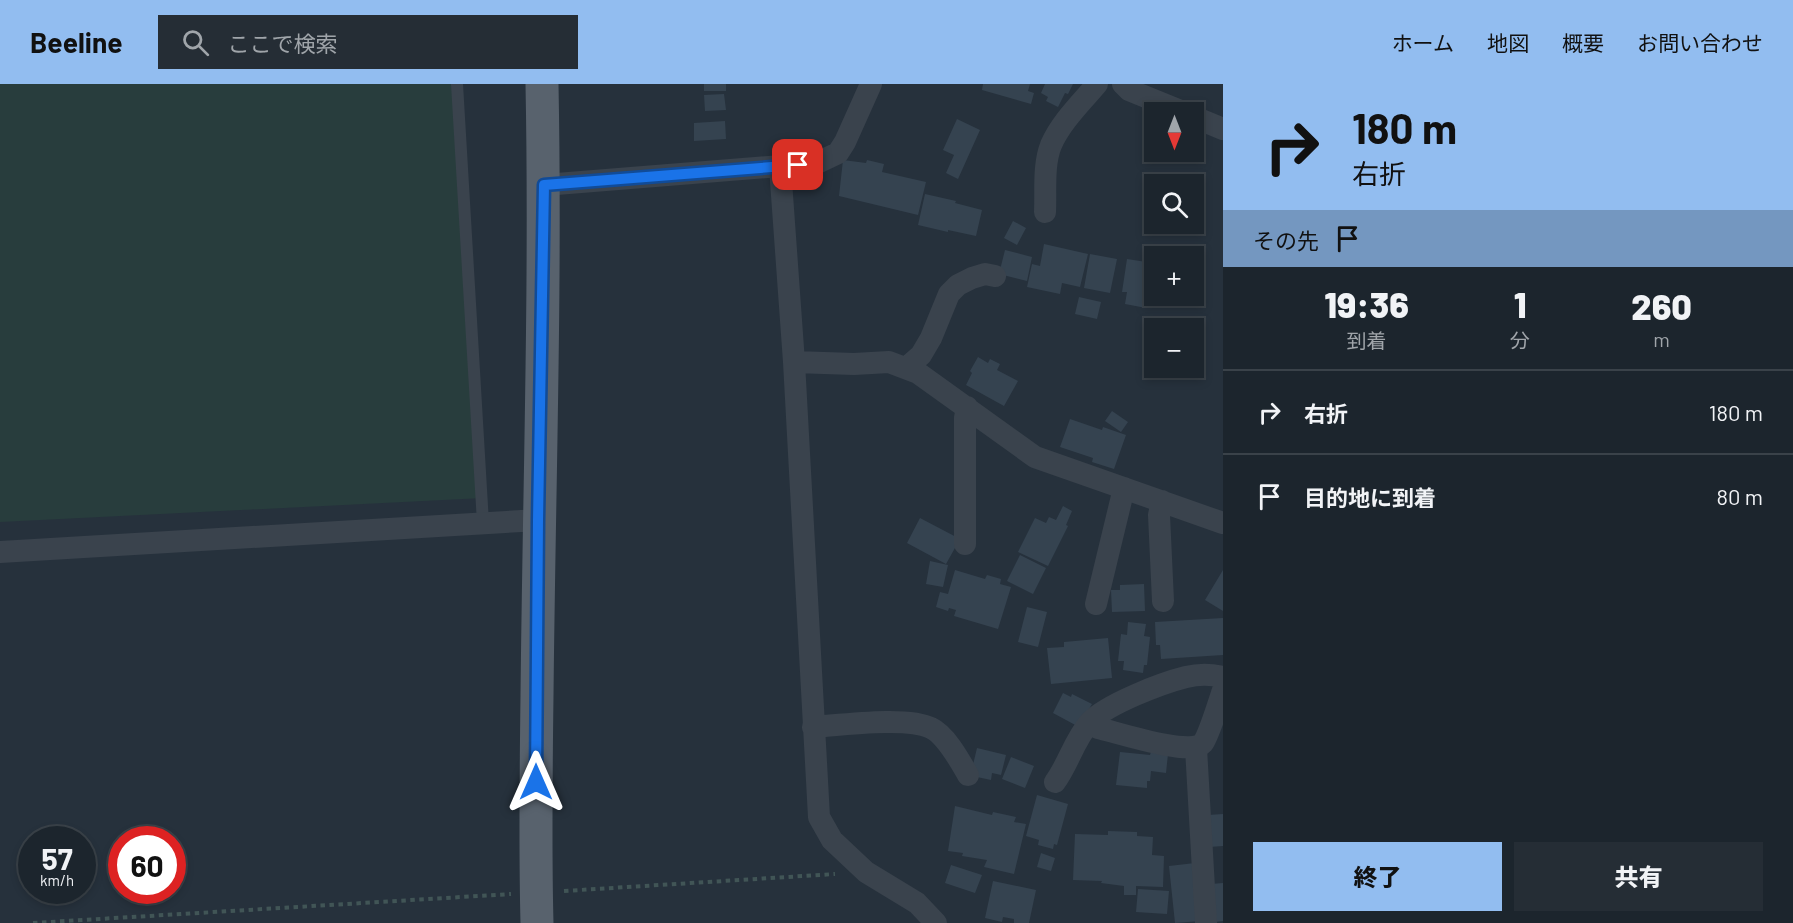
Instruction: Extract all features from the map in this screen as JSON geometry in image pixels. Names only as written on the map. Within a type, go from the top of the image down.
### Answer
[{"type":"main road","points":[[537,908],[538,520],[544,185],[542,84]]},
{"type":"street","points":[[544,185],[817,164],[838,153],[871,84]]},
{"type":"street","points":[[1045,212],[1046,168],[1050,147],[1060,128],[1097,84]]},
{"type":"street","points":[[1123,84],[1129,90],[1159,102]]},
{"type":"street","points":[[1204,121],[1223,129]]},
{"type":"street","points":[[780,167],[794,362],[819,817],[832,840],[866,872],[917,903],[936,923]]},
{"type":"street","points":[[906,368],[921,354],[931,338],[949,294],[958,285],[972,278],[985,274],[995,276]]},
{"type":"street","points":[[794,362],[854,364],[889,362],[906,368],[918,373],[1035,457],[1223,523]]},
{"type":"street","points":[[965,544],[965,418],[967,407]]},
{"type":"street","points":[[1096,604],[1124,488]]},
{"type":"street","points":[[1162,501],[1159,515],[1163,601]]},
{"type":"street","points":[[0,552],[538,520]]},
{"type":"street","points":[[1055,782],[1062,773],[1077,739],[1090,722],[1113,705],[1187,677],[1213,674],[1223,677]]},
{"type":"street","points":[[1090,722],[1098,728],[1177,748],[1196,748],[1204,742],[1223,690]]},
{"type":"street","points":[[813,727],[894,722],[918,723],[932,728],[943,739],[957,756],[968,776]]},
{"type":"street","points":[[1196,748],[1206,923]]},
{"type":"lane","points":[[457,84],[483,523]]},
{"type":"path","points":[[33,923],[537,908],[866,872]]},
{"type":"green space","points":[[0,84],[456,84],[483,498],[0,522]]},
{"type":"building","points":[[704,84],[726,84],[726,91],[704,91]]},
{"type":"building","points":[[983,84],[1030,84],[1028,91],[1034,93],[1031,104],[982,90]]},
{"type":"building","points":[[1045,84],[1073,84],[1058,107],[1046,101],[1048,97],[1041,93]]},
{"type":"building","points":[[724,94],[726,110],[705,111],[704,95]]},
{"type":"building","points":[[957,119],[980,130],[958,179],[946,173],[954,155],[943,150]]},
{"type":"building","points":[[725,121],[726,139],[694,141],[694,123]]},
{"type":"building","points":[[843,160],[866,163],[867,160],[884,164],[882,172],[926,182],[918,215],[839,196]]},
{"type":"building","points":[[925,194],[982,210],[976,236],[918,225]]},
{"type":"building","points":[[1013,221],[1026,228],[1017,245],[1004,238]]},
{"type":"building","points":[[1044,244],[1088,254],[1080,287],[1062,283],[1060,294],[1027,287],[1032,264],[1040,266]]},
{"type":"building","points":[[1005,250],[1032,257],[1027,281],[999,274]]},
{"type":"building","points":[[1090,254],[1117,259],[1110,293],[1084,288]]},
{"type":"building","points":[[1127,259],[1144,262],[1144,306],[1146,308],[1125,304],[1127,292],[1122,292]]},
{"type":"building","points":[[1079,297],[1101,302],[1097,319],[1075,314]]},
{"type":"building","points":[[978,357],[988,363],[990,359],[1000,364],[997,370],[1018,381],[1004,406],[966,385],[972,373],[970,371]]},
{"type":"building","points":[[1112,411],[1128,422],[1121,432],[1105,421]]},
{"type":"building","points":[[1070,419],[1126,435],[1114,469],[1092,462],[1093,458],[1060,447]]},
{"type":"building","points":[[1063,506],[1072,511],[1066,525],[1068,526],[1048,566],[1018,552],[1035,518],[1046,523],[1049,517],[1056,520]]},
{"type":"building","points":[[920,518],[960,539],[946,564],[907,543]]},
{"type":"building","points":[[1020,555],[1046,568],[1033,594],[1007,581]]},
{"type":"building","points":[[930,561],[948,565],[943,587],[926,584]]},
{"type":"building","points":[[955,570],[985,579],[987,575],[1001,579],[1000,584],[1011,587],[998,629],[954,616],[956,610],[949,608],[948,611],[936,607],[940,592],[948,594]]},
{"type":"building","points":[[1223,570],[1223,611],[1205,600]]},
{"type":"building","points":[[1144,584],[1145,611],[1112,612],[1111,590],[1120,590],[1120,585]]},
{"type":"building","points":[[1027,607],[1047,612],[1038,647],[1018,642]]},
{"type":"building","points":[[1223,618],[1223,655],[1161,659],[1160,645],[1156,645],[1155,622]]},
{"type":"building","points":[[1128,622],[1146,624],[1144,636],[1150,637],[1147,665],[1144,665],[1143,673],[1123,670],[1124,661],[1118,661],[1121,634],[1127,635]]},
{"type":"building","points":[[1108,638],[1112,678],[1051,684],[1047,648],[1064,647],[1064,642]]},
{"type":"building","points":[[1063,693],[1071,697],[1072,694],[1092,704],[1079,727],[1053,713]]},
{"type":"building","points":[[977,748],[1006,755],[1001,775],[992,773],[991,780],[977,777],[978,771],[972,769]]},
{"type":"building","points":[[1120,752],[1168,754],[1166,773],[1151,771],[1147,788],[1116,785]]},
{"type":"building","points":[[1011,757],[1034,766],[1025,788],[1002,779]]},
{"type":"building","points":[[1037,795],[1068,804],[1057,845],[1054,844],[1053,849],[1038,845],[1039,840],[1026,836]]},
{"type":"building","points":[[955,806],[992,815],[993,812],[1016,817],[1014,822],[1026,824],[1014,874],[984,867],[987,860],[948,851]]},
{"type":"building","points":[[1223,814],[1223,846],[1209,847],[1208,815]]},
{"type":"building","points":[[1108,831],[1137,832],[1137,836],[1153,837],[1152,855],[1164,856],[1163,887],[1136,886],[1136,895],[1124,895],[1124,886],[1101,883],[1102,881],[1073,880],[1075,834],[1108,835]]},
{"type":"building","points":[[1041,853],[1055,858],[1051,871],[1037,867]]},
{"type":"building","points":[[1195,863],[1201,921],[1175,923],[1169,866]]},
{"type":"building","points":[[951,865],[982,875],[975,893],[945,883]]},
{"type":"building","points":[[993,881],[1036,890],[1029,923],[1014,923],[1014,919],[1003,917],[1002,922],[985,918]]},
{"type":"building","points":[[1223,883],[1223,921],[1215,922],[1211,884]]},
{"type":"building","points":[[1138,889],[1169,891],[1167,914],[1136,912]]},
{"type":"route","points":[[536,782],[544,185],[798,165]]}]
